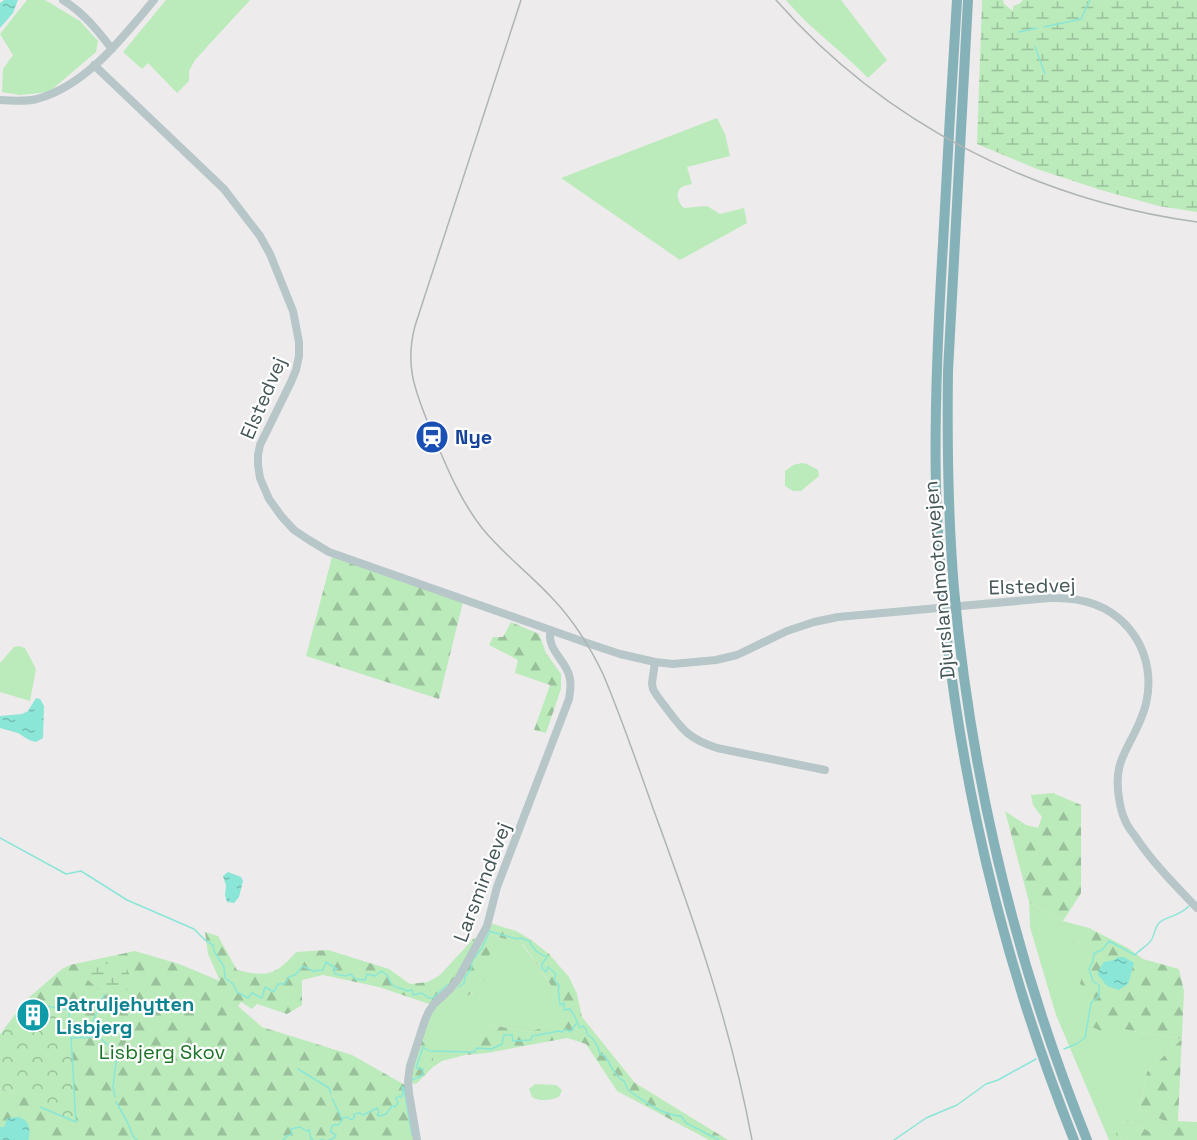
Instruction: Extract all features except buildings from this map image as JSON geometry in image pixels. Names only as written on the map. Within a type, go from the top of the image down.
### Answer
[{"type":"highway","name":"Djurslandmotorvejen","points":[[957,0],[938,323],[936,415],[939,537],[947,640],[962,743],[1001,921],[1021,991],[1074,1140]]},
{"type":"highway","name":"Djurslandmotorvejen","points":[[968,0],[950,322],[947,425],[950,536],[958,630],[974,743],[1014,927],[1051,1046],[1087,1140]]},
{"type":"street","points":[[63,0],[86,17],[112,49]]},
{"type":"street","points":[[0,100],[35,100],[70,84],[112,49],[154,0]]},
{"type":"street","name":"Elstedvej","points":[[94,65],[224,189],[260,236],[270,254],[293,311],[299,342],[299,356],[296,370],[263,436],[258,465],[264,489],[282,517],[294,530],[329,552],[620,654],[673,664],[716,660],[736,655],[787,631],[838,617],[1050,598],[1087,601],[1114,614],[1131,631],[1143,651],[1149,674],[1147,701],[1141,720],[1120,762],[1117,781],[1119,801],[1125,820],[1155,863],[1197,908]]},
{"type":"street","name":"Larsmindevej","points":[[417,1140],[408,1081],[410,1066],[425,1020],[434,1004],[458,979],[484,932],[497,887],[568,699],[570,680],[567,669],[553,648],[549,636],[551,630]]},
{"type":"street","points":[[655,662],[652,689],[688,735],[717,748],[825,770]]},
{"type":"green space","points":[[27,0],[45,0],[80,21],[98,41],[96,52],[49,92],[20,95],[2,92],[3,69],[13,55],[0,34]]},
{"type":"green space","points":[[166,0],[250,0],[195,60],[189,71],[189,81],[177,93],[148,63],[142,69],[123,52]]},
{"type":"green space","points":[[786,0],[841,0],[887,60],[868,78],[805,21]]},
{"type":"green space","points":[[982,0],[1003,0],[1004,4],[1013,11],[1013,6],[1023,0],[1197,0],[1197,212],[1159,206],[1101,190],[1037,169],[977,144]]},
{"type":"green space","points":[[717,118],[725,134],[730,156],[687,167],[692,184],[680,189],[678,198],[684,208],[707,206],[720,214],[744,208],[747,223],[680,260],[561,178]]},
{"type":"green space","points":[[802,463],[818,470],[819,476],[801,491],[793,491],[785,486],[785,471],[793,465]]},
{"type":"green space","points":[[332,557],[463,602],[439,699],[306,656]]},
{"type":"green space","points":[[511,622],[539,634],[546,653],[561,674],[561,689],[546,733],[534,730],[550,685],[515,673],[518,660],[489,645],[493,637],[503,637]]},
{"type":"green space","points":[[14,647],[25,648],[36,669],[30,701],[0,692],[0,663]]},
{"type":"green space","points":[[1053,793],[1081,805],[1081,893],[1063,921],[1029,902],[1005,811],[1026,825],[1038,828],[1042,817],[1033,805],[1031,795]]},
{"type":"green space","points":[[1029,902],[1063,921],[1089,928],[1087,938],[1078,940],[1079,945],[1088,953],[1094,995],[1117,1038],[1119,1027],[1182,1039],[1147,1072],[1139,1110],[1171,1123],[1150,1132],[1128,1120],[1118,1124],[1117,1135],[1125,1140],[1109,1140],[1056,1015],[1030,927]]},
{"type":"green space","points":[[490,923],[516,931],[509,940],[487,934]]},
{"type":"green space","points":[[1089,928],[1128,948],[1143,959],[1179,969],[1184,991],[1182,1039],[1120,1028],[1117,1038],[1090,1026],[1094,995],[1080,984],[1088,953],[1079,945],[1078,939],[1087,938]]},
{"type":"green space","points":[[516,931],[530,939],[522,944],[553,988],[564,1021],[529,1032],[492,1025],[465,1055],[442,1061],[433,1067],[433,1045],[422,1040],[431,1012],[473,993],[483,941],[487,934],[509,940]]},
{"type":"green space","name":"Lisbjerg Skov","points":[[205,932],[218,936],[237,970],[256,974],[270,973],[282,966],[296,952],[328,950],[389,969],[410,984],[428,982],[440,975],[474,938],[478,940],[448,987],[429,1004],[379,987],[323,975],[302,980],[302,1005],[287,1014],[257,1004],[252,1009],[241,1002],[238,1006],[262,1027],[352,1055],[405,1085],[415,1140],[28,1140],[6,1123],[4,1127],[0,1127],[0,1088],[17,1094],[0,1035],[26,1000],[62,969],[70,965],[135,951],[179,964],[220,981],[208,954]]},
{"type":"green space","points":[[530,939],[549,954],[569,977],[577,994],[582,1017],[635,1083],[728,1140],[709,1140],[617,1091],[586,1044],[567,1038],[465,1055],[492,1025],[529,1032],[563,1021],[553,988],[522,943]]},
{"type":"green space","points":[[483,941],[491,946],[485,978],[481,984],[469,995],[431,1012]]},
{"type":"green space","points":[[100,963],[127,969],[130,976],[127,991],[104,995],[87,979],[87,965]]},
{"type":"green space","points":[[26,1000],[70,1009],[76,1124],[17,1094],[0,1088],[0,1035]]},
{"type":"green space","points":[[1182,1039],[1178,1121],[1197,1122],[1197,1140],[1125,1140],[1116,1135],[1118,1124],[1128,1120],[1150,1132],[1170,1123],[1139,1110],[1147,1072]]},
{"type":"green space","points":[[422,1040],[433,1044],[433,1067],[416,1084],[410,1083],[417,1050]]},
{"type":"green space","points":[[535,1084],[556,1085],[562,1090],[559,1097],[539,1100],[532,1097],[529,1089]]},
{"type":"water","points":[[4,0],[18,0],[13,13],[0,28],[0,3]]},
{"type":"water","points":[[36,698],[40,699],[44,706],[43,738],[36,742],[18,733],[0,728],[0,716],[22,714],[28,711]]},
{"type":"water","points":[[228,872],[241,877],[243,881],[239,897],[234,903],[227,902],[225,895],[226,886],[223,876]]},
{"type":"water","points":[[1124,957],[1134,963],[1128,984],[1119,990],[1107,986],[1098,975],[1104,962]]},
{"type":"water","points":[[18,1117],[25,1120],[28,1125],[29,1139],[0,1140],[0,1127],[4,1127],[7,1118]]},
{"type":"waterway","points":[[1044,27],[1081,19],[1090,0]]},
{"type":"waterway","points":[[1019,32],[1037,28]]},
{"type":"waterway","points":[[1035,47],[1045,74]]},
{"type":"waterway","points":[[0,838],[66,874],[81,871],[127,900],[194,929],[213,945],[224,967],[225,978],[233,984],[237,992],[248,998],[252,993],[262,998],[265,987],[274,992],[278,984],[285,984],[289,977],[295,975],[303,966],[313,971],[323,970],[326,962],[337,969],[333,970],[335,974],[346,976],[351,974],[355,979],[365,980],[367,974],[375,976],[381,971],[387,975],[393,986],[407,991],[412,990],[413,995],[422,993],[428,998],[433,998],[447,985]]},
{"type":"waterway","points":[[1064,1049],[1085,1038],[1091,1003],[1099,996],[1099,985],[1093,981],[1089,969],[1094,953],[1102,950],[1109,941],[1135,955],[1150,941],[1160,922],[1189,906]]},
{"type":"waterway","points":[[488,931],[529,941],[536,951],[547,957],[542,968],[546,972],[548,967],[556,974],[554,980],[559,985],[560,1005],[564,1003],[564,1010],[570,1009],[580,1028],[583,1026],[586,1029],[600,1054],[605,1056],[628,1090],[660,1110],[681,1116],[686,1123],[719,1140]]},
{"type":"waterway","points":[[459,987],[464,983],[472,961],[482,948],[490,931]]},
{"type":"waterway","points":[[98,1036],[90,1029],[104,995]]},
{"type":"waterway","points":[[46,1006],[69,1010],[71,1037]]},
{"type":"waterway","points":[[412,1080],[423,1075],[423,1069],[416,1068],[423,1047],[429,1051],[474,1052],[477,1048],[491,1049],[502,1044],[504,1035],[512,1035],[513,1041],[531,1040],[532,1036],[562,1032],[566,1029],[570,1032],[576,1024]]},
{"type":"waterway","points":[[40,1107],[76,1122],[71,1038],[99,1037],[117,1053],[113,1087],[115,1097]]},
{"type":"waterway","points":[[894,1140],[926,1118],[957,1105],[986,1084],[1036,1059]]},
{"type":"waterway","points":[[298,1069],[329,1088],[331,1094]]},
{"type":"waterway","points":[[329,1140],[336,1135],[331,1132],[331,1128],[333,1125],[339,1125],[343,1118],[347,1117],[351,1120],[354,1114],[363,1115],[377,1108],[379,1112],[377,1115],[386,1114],[392,1106],[395,1107],[398,1103],[396,1098],[403,1094],[402,1087]]},
{"type":"waterway","points":[[403,1087],[412,1135]]},
{"type":"waterway","points":[[332,1098],[342,1119]]},
{"type":"waterway","points":[[116,1102],[137,1140]]},
{"type":"waterway","points":[[283,1140],[292,1134],[291,1129],[300,1127],[306,1131],[309,1130],[313,1140]]},
{"type":"tram line","points":[[521,0],[415,326],[411,352],[412,376],[423,410],[446,464],[473,516],[499,547],[561,607],[593,654],[603,674],[697,933],[733,1056],[752,1140]]},
{"type":"tram line","points":[[776,0],[818,44],[865,83],[914,118],[966,149],[1021,175],[1078,195],[1137,211],[1197,222]]},
{"type":"place","name":"Nye","points":[[432,437]]},
{"type":"place","name":"Patruljehytten Lisbjerg","points":[[33,1015]]}]
